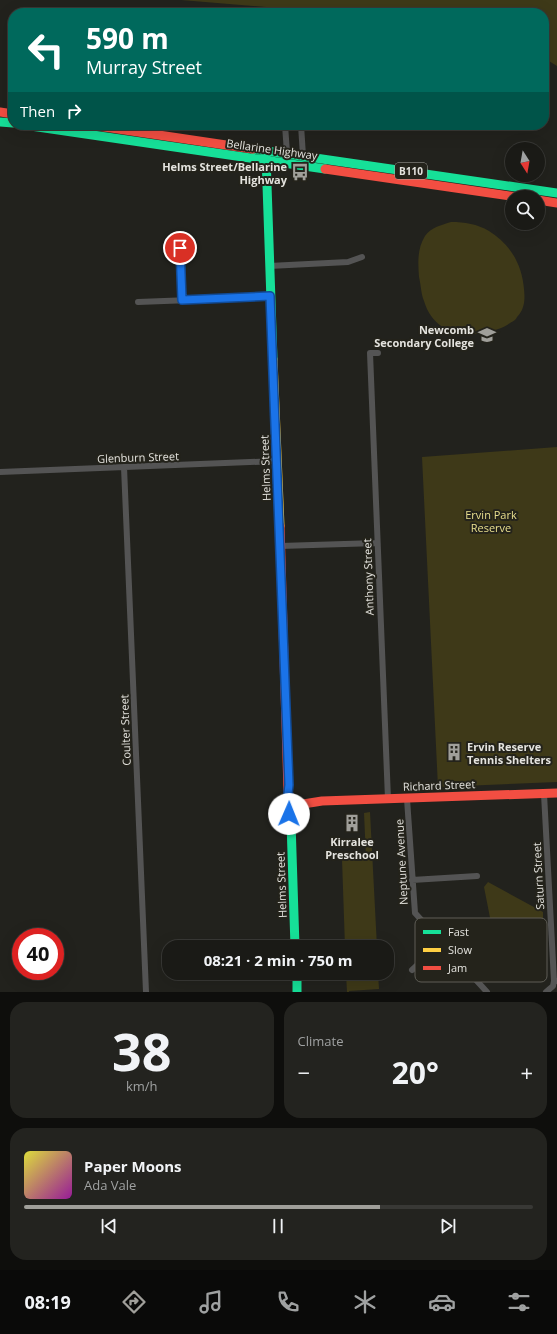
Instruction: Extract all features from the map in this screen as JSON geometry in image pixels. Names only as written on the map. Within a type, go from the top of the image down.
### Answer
[{"type":"main road","name":"Bellarine Highway","points":[[59,130],[505,195]]},
{"type":"main road","name":"Bellarine Highway","points":[[126,130],[557,193]]},
{"type":"main road","name":"Helms Street","points":[[266,150],[270,296],[289,785],[295,803],[291,822],[296,940]]},
{"type":"main road","points":[[545,201],[557,203]]},
{"type":"main road","name":"Richard Street","points":[[295,803],[557,793]]},
{"type":"main road","points":[[297,980],[297,992]]},
{"type":"street","points":[[285,130],[287,153]]},
{"type":"street","points":[[301,130],[303,156]]},
{"type":"street","points":[[180,248],[182,300]]},
{"type":"street","points":[[270,266],[348,262],[362,257]]},
{"type":"street","points":[[138,302],[270,296]]},
{"type":"street","name":"Anthony Street","points":[[378,353],[367,352],[388,799]]},
{"type":"street","name":"Glenburn Street","points":[[0,472],[277,461]]},
{"type":"street","name":"Coulter Street","points":[[124,468],[146,992]]},
{"type":"street","points":[[280,546],[377,543]]},
{"type":"street","name":"Saturn Street","points":[[544,794],[556,981]]},
{"type":"street","name":"Neptune Avenue","points":[[407,798],[415,913],[419,918]]},
{"type":"street","points":[[412,880],[477,876]]},
{"type":"street","points":[[412,970],[415,967]]},
{"type":"street","points":[[546,992],[556,981]]},
{"type":"street","name":"Neptune Avenue","points":[[478,982],[487,992]]},
{"type":"green space","points":[[181,0],[557,0],[557,66],[549,61],[549,8],[278,8]]},
{"type":"green space","points":[[451,222],[471,224],[489,231],[509,248],[518,263],[523,280],[524,304],[522,311],[516,319],[504,327],[497,330],[472,334],[454,332],[439,324],[428,310],[422,295],[419,277],[419,251],[422,241],[430,230]]},
{"type":"green space","name":"Ervin Park Reserve","points":[[557,447],[557,782],[438,787],[422,457]]},
{"type":"green space","points":[[370,812],[377,940],[345,940],[342,859],[366,858],[364,813]]},
{"type":"green space","points":[[488,882],[543,912],[543,918],[490,918],[484,887]]},
{"type":"green space","points":[[346,980],[378,980],[379,989],[347,992]]},
{"type":"traffic: fast","points":[[0,122],[8,123]]},
{"type":"traffic: fast","points":[[58,130],[325,169]]},
{"type":"traffic: fast","points":[[253,149],[557,193]]},
{"type":"traffic: fast","points":[[266,156],[273,359]]},
{"type":"traffic: fast","points":[[295,940],[291,822],[296,800]]},
{"type":"traffic: fast","points":[[297,980],[297,992]]},
{"type":"traffic: slow","points":[[273,359],[280,526]]},
{"type":"traffic: jam","points":[[0,112],[8,113]]},
{"type":"traffic: jam","points":[[125,130],[253,149]]},
{"type":"traffic: jam","points":[[325,169],[505,195]]},
{"type":"traffic: jam","points":[[545,201],[557,203]]},
{"type":"traffic: jam","points":[[280,526],[288,791],[290,799],[297,805]]},
{"type":"traffic: jam","points":[[297,805],[322,801],[557,793]]},
{"type":"place","name":"Helms Street/Bellarine Highway","points":[[300,172]]},
{"type":"place","name":"Newcomb Secondary College","points":[[487,335]]},
{"type":"place","name":"Ervin Reserve Tennis Shelters","points":[[454,752]]},
{"type":"place","name":"Kirralee Preschool","points":[[352,823]]},
{"type":"route","points":[[180,248],[182,300],[270,296],[289,785],[288,793],[292,802],[289,806],[289,814]]}]
